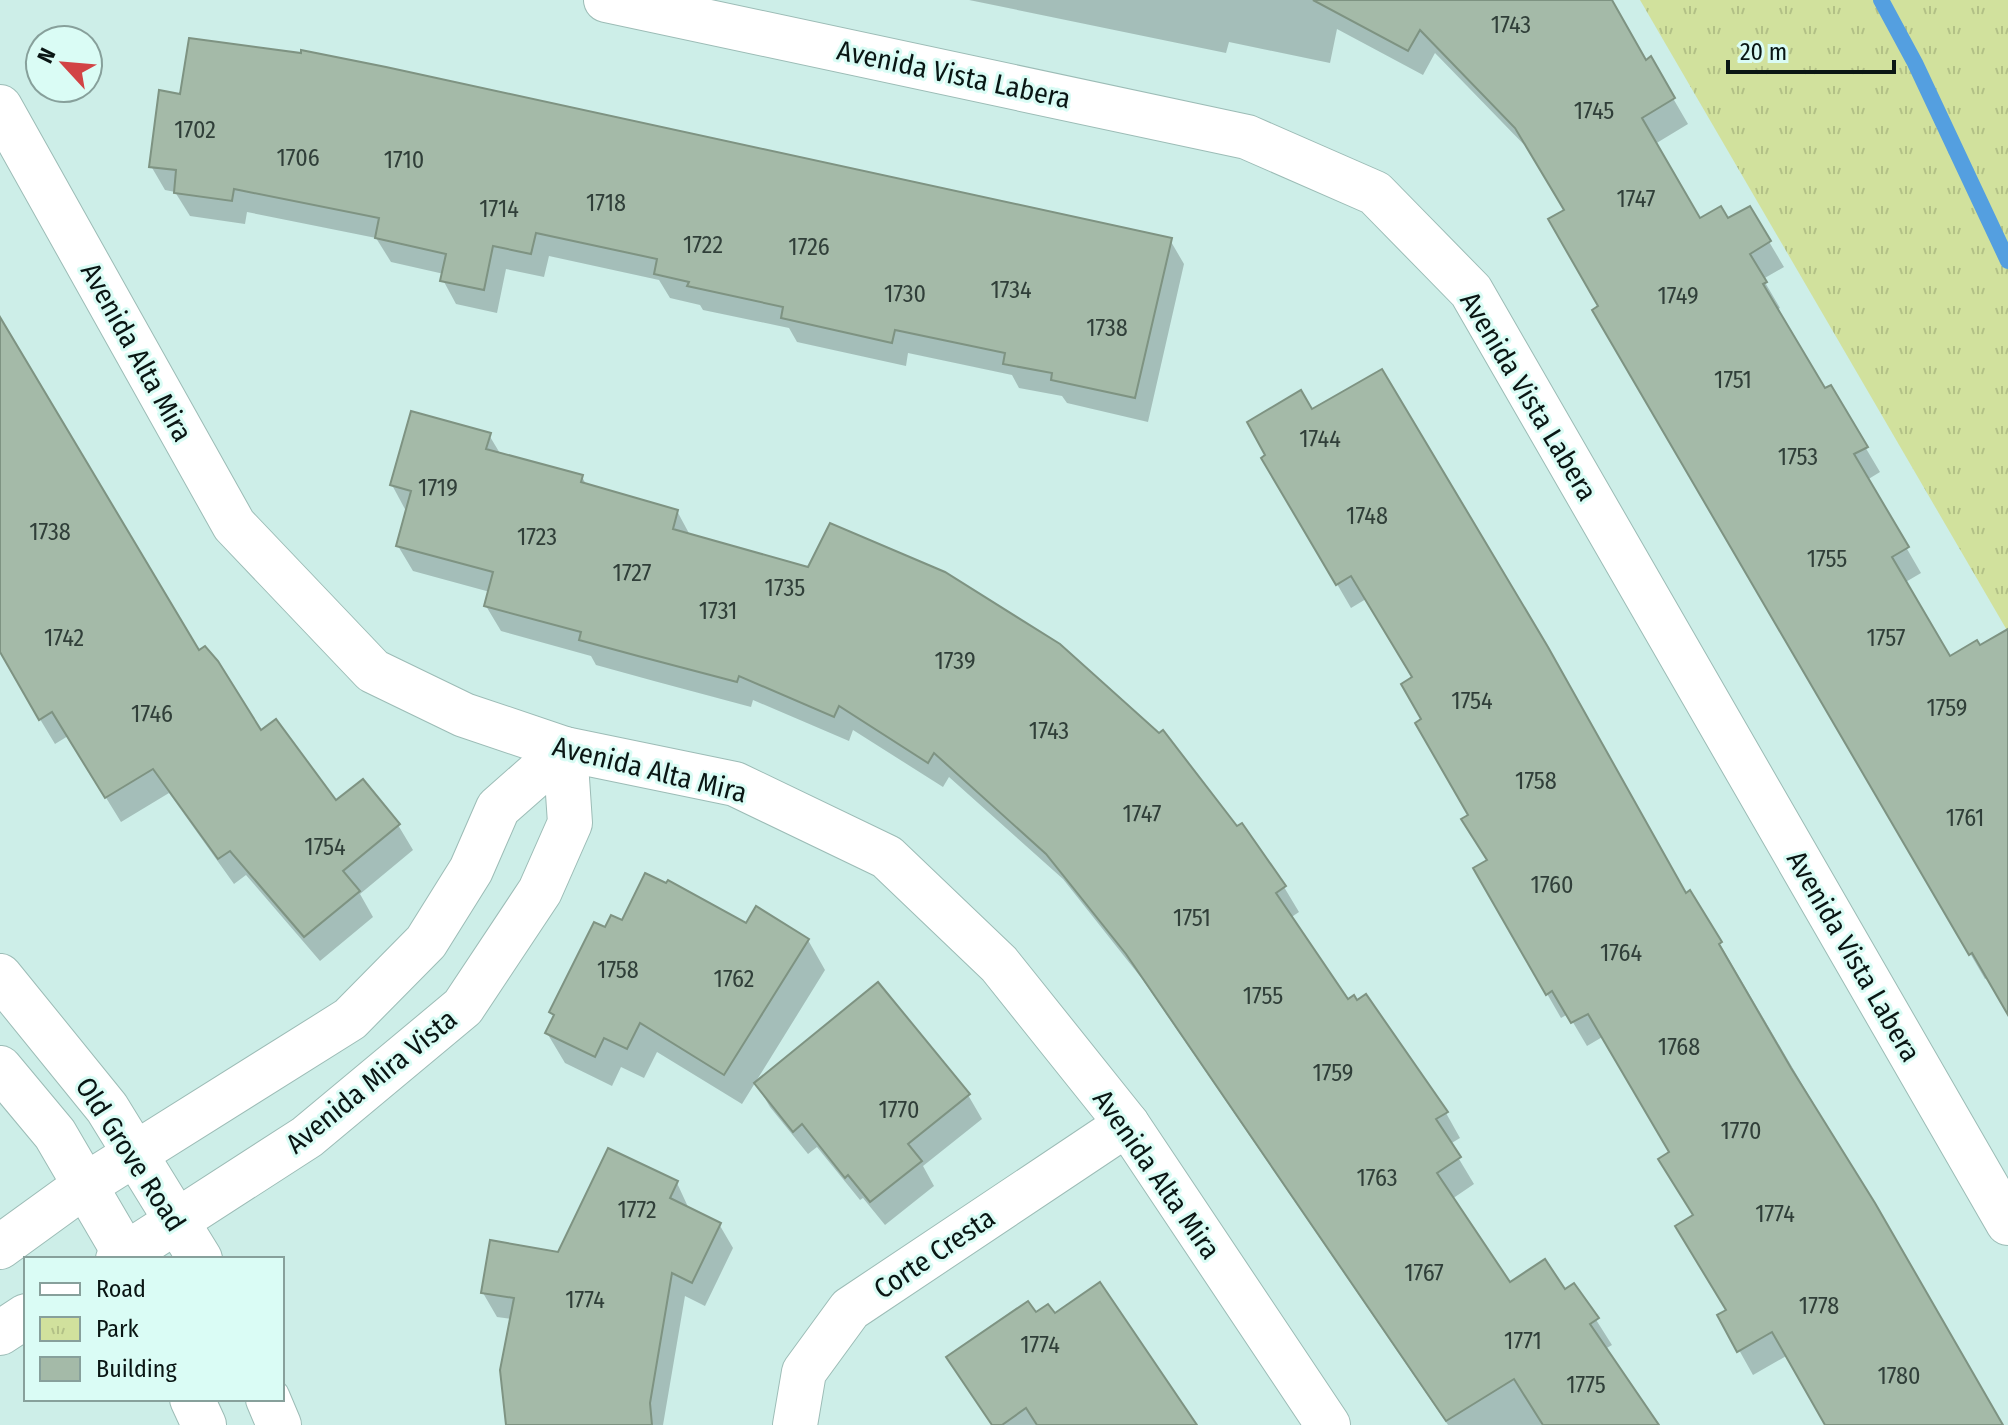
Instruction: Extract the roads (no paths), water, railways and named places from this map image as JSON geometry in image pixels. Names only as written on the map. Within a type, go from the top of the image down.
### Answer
[{"type":"street","name":"Avenida Vista Labera","points":[[606,0],[1247,137],[1375,193],[1471,291],[2008,1223]]},
{"type":"street","name":"Avenida Alta Mira","points":[[0,107],[234,525],[373,671],[464,715],[565,749],[735,784],[887,857],[999,964],[1127,1124],[1328,1425]]},
{"type":"street","points":[[0,1247],[84,1186],[350,1019],[426,942],[471,870],[498,808],[565,749]]},
{"type":"street","name":"Avenida Mira Vista","points":[[124,1257],[307,1137],[463,1007],[540,891],[570,823],[565,749]]},
{"type":"street","name":"Old Grove Road","points":[[0,976],[107,1108],[199,1257]]},
{"type":"street","name":"Old Grove Road","points":[[0,1068],[55,1134],[124,1257]]},
{"type":"street","name":"Corte Cresta","points":[[795,1425],[804,1372],[850,1309],[1127,1124]]},
{"type":"street","points":[[0,1333],[24,1317]]},
{"type":"street","points":[[193,1401],[204,1425]]},
{"type":"street","points":[[269,1401],[279,1425]]},
{"type":"waterway","points":[[1881,0],[1915,63],[2008,261]]}]
